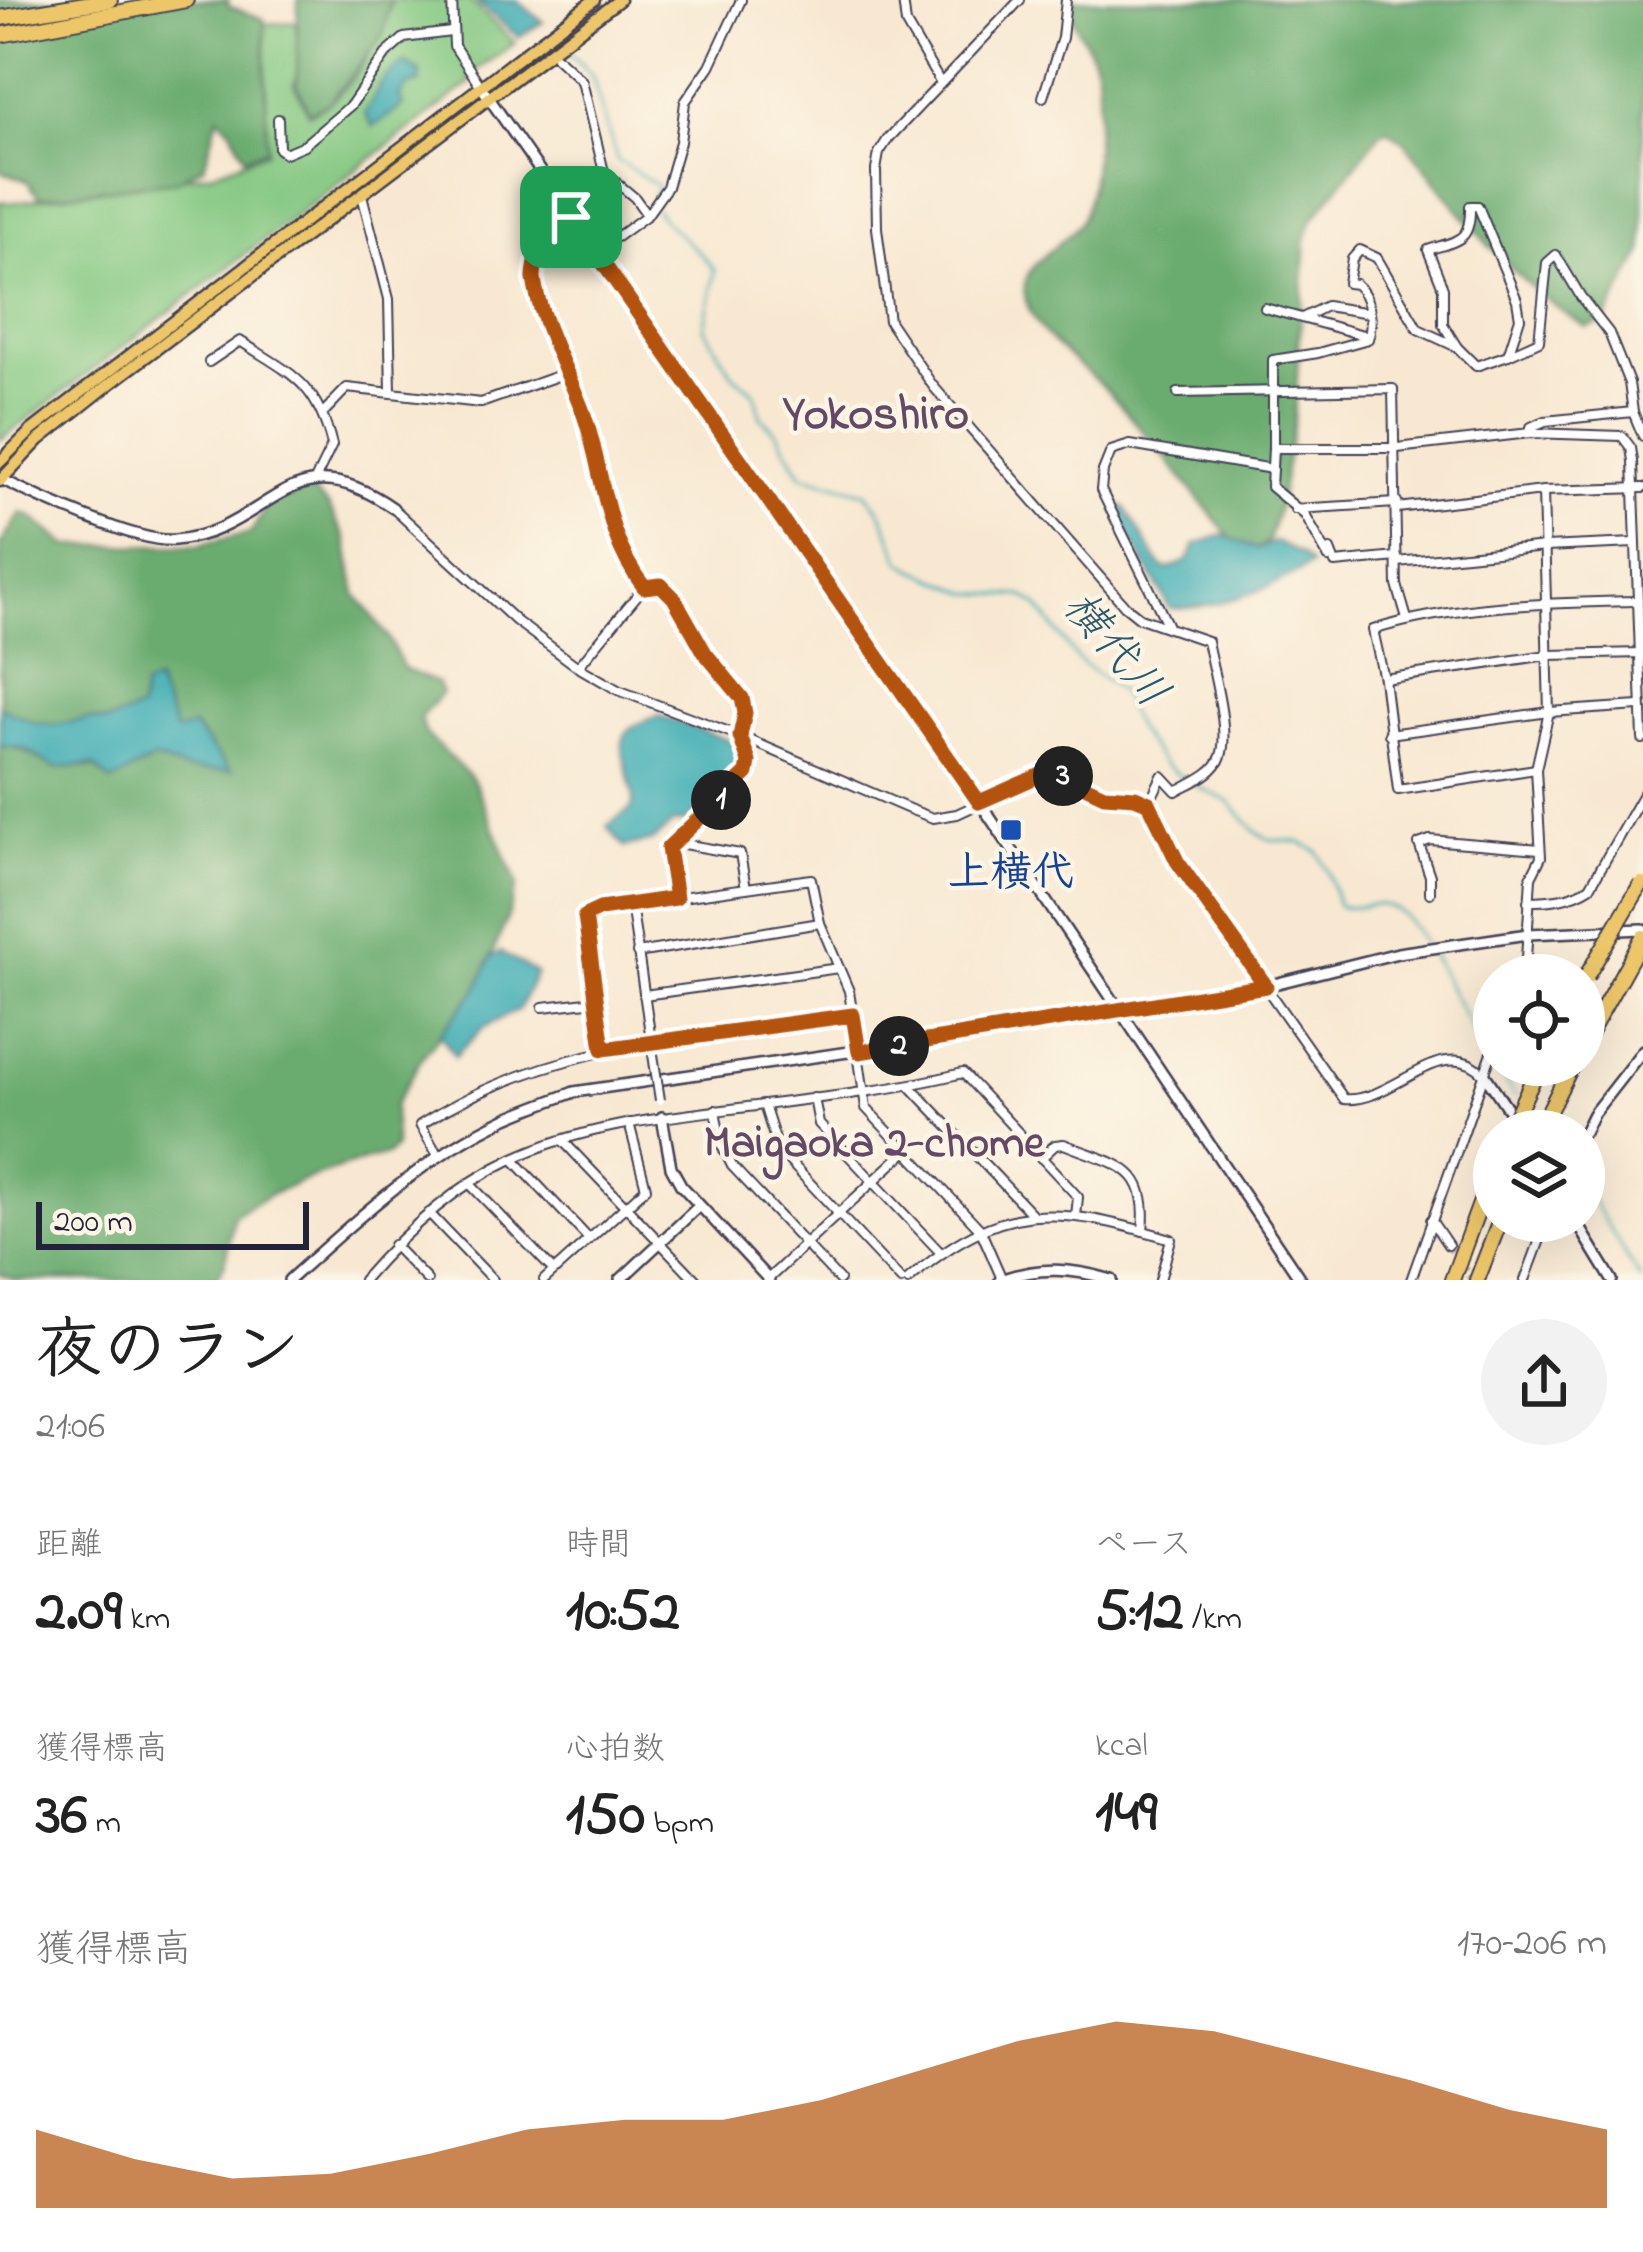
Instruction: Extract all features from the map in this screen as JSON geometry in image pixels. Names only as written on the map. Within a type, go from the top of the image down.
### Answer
[{"type":"highway","points":[[0,18],[110,0]]},
{"type":"highway","points":[[0,35],[186,0]]},
{"type":"highway","points":[[1600,954],[1642,882]]},
{"type":"highway","points":[[1605,1003],[1643,933]]},
{"type":"highway","points":[[1452,1280],[1473,1223]]},
{"type":"highway","points":[[1477,1280],[1492,1242]]},
{"type":"main road","points":[[0,462],[128,356],[594,0]]},
{"type":"main road","points":[[0,479],[56,426],[620,0]]},
{"type":"street","points":[[452,0],[454,46],[979,802],[1301,1280]]},
{"type":"street","points":[[644,587],[631,570],[606,514],[584,414],[533,276],[544,234],[585,204],[593,207],[617,237],[647,215],[671,174],[685,102],[710,66],[742,0]]},
{"type":"street","points":[[903,0],[906,24],[940,82]]},
{"type":"street","points":[[1020,0],[879,153],[877,228],[889,321],[933,386],[1125,606],[1140,618],[1207,641],[1221,756],[1213,769],[1176,790],[1162,776],[1149,803]]},
{"type":"street","points":[[1043,97],[1062,38],[1066,0]]},
{"type":"street","points":[[278,119],[279,149],[285,152],[304,145],[351,105],[386,54],[404,38],[451,32]]},
{"type":"street","points":[[556,57],[582,81],[604,172],[647,215]]},
{"type":"street","points":[[362,195],[389,299],[391,391]]},
{"type":"street","points":[[1508,355],[1520,318],[1517,299],[1478,206],[1470,206],[1470,226],[1462,239],[1428,250],[1443,289],[1444,324],[1457,347],[1476,366],[1508,355],[1539,340],[1547,263],[1556,254],[1580,297],[1609,333],[1643,436]]},
{"type":"street","points":[[1369,336],[1365,292],[1348,284],[1352,259],[1360,250],[1377,258],[1418,329],[1457,347]]},
{"type":"street","points":[[1302,318],[1326,306],[1369,313]]},
{"type":"street","points":[[1265,308],[1369,336]]},
{"type":"street","points":[[1369,336],[1318,353],[1273,360],[1271,487],[1305,515],[1335,562],[1635,543]]},
{"type":"street","points":[[209,362],[240,341],[299,378],[323,413],[332,445],[315,480]]},
{"type":"street","points":[[323,413],[347,388],[482,403],[566,374]]},
{"type":"street","points":[[1178,394],[1394,389],[1397,585],[1408,619]]},
{"type":"street","points":[[1530,433],[1531,427],[1545,421],[1633,412]]},
{"type":"street","points":[[1273,448],[1397,448],[1530,433],[1622,436],[1631,448],[1639,488],[1635,601],[1643,740]]},
{"type":"street","points":[[1167,625],[1101,490],[1111,451],[1130,445],[1272,469]]},
{"type":"street","points":[[0,479],[159,541],[226,529],[280,491],[315,480],[359,487],[394,508],[516,621],[578,667],[618,690],[934,818],[957,814],[1043,774],[1059,774],[1104,795],[1149,803],[1177,861],[1344,1099],[1368,1098],[1437,1062],[1457,1058],[1473,1063]]},
{"type":"street","points":[[1293,509],[1639,488]]},
{"type":"street","points":[[1527,954],[1531,877],[1541,857],[1536,769],[1549,712],[1543,491]]},
{"type":"street","points":[[578,667],[644,587],[661,585],[674,598],[705,653],[738,691],[745,713],[740,736],[749,762],[747,773],[668,848],[676,898]]},
{"type":"street","points":[[1536,769],[1398,790],[1373,630],[1408,619],[1547,603],[1635,601]]},
{"type":"street","points":[[1384,679],[1548,655],[1640,653]]},
{"type":"street","points":[[1389,734],[1549,712],[1639,706]]},
{"type":"street","points":[[1528,902],[1580,894],[1590,886],[1643,794]]},
{"type":"street","points":[[1430,892],[1419,844],[1430,840],[1540,849]]},
{"type":"street","points":[[677,843],[740,854],[746,888]]},
{"type":"street","points":[[603,1049],[585,916],[600,909],[811,879],[820,923],[853,1015],[866,1108],[980,1229],[1001,1279],[1063,1268],[1112,1280]]},
{"type":"street","points":[[631,904],[671,1167],[698,1207],[768,1280],[906,1151]]},
{"type":"street","points":[[637,953],[820,923]]},
{"type":"street","points":[[290,1280],[362,1214],[439,1157],[502,1120],[574,1092],[1123,1012],[1266,986],[1398,953],[1528,934],[1643,933]]},
{"type":"street","points":[[644,995],[838,968]]},
{"type":"street","points":[[543,1007],[596,1001]]},
{"type":"street","points":[[439,1157],[420,1125],[446,1108],[550,1064],[603,1049],[853,1015]]},
{"type":"street","points":[[1596,1110],[1643,1050]]},
{"type":"street","points":[[363,1280],[393,1245],[469,1183],[513,1159],[563,1141],[662,1117],[910,1086],[963,1073],[1078,1197],[1076,1216]]},
{"type":"street","points":[[910,1086],[1033,1215]]},
{"type":"street","points":[[1411,1280],[1481,1086]]},
{"type":"street","points":[[814,1098],[819,1124],[940,1252]]},
{"type":"street","points":[[764,1105],[778,1149],[905,1280],[980,1229],[1033,1215],[1076,1216],[1171,1239],[1160,1280]]},
{"type":"street","points":[[715,1111],[721,1144],[732,1166],[839,1280]]},
{"type":"street","points":[[544,1280],[646,1188],[629,1124]]},
{"type":"street","points":[[563,1141],[696,1280]]},
{"type":"street","points":[[1041,1157],[1064,1144],[1132,1173],[1146,1199],[1142,1231]]},
{"type":"street","points":[[513,1159],[588,1238]]},
{"type":"street","points":[[469,1183],[554,1271]]},
{"type":"street","points":[[620,1280],[698,1207]]},
{"type":"street","points":[[429,1213],[493,1280]]},
{"type":"street","points":[[1430,1219],[1448,1245]]},
{"type":"street","points":[[1525,1280],[1539,1242]]},
{"type":"street","points":[[1589,1242],[1612,1280]]},
{"type":"street","points":[[393,1245],[427,1280]]},
{"type":"green space","points":[[0,0],[228,0],[228,6],[264,19],[267,149],[245,157],[231,129],[218,117],[204,166],[175,181],[39,197],[27,181],[0,171]]},
{"type":"green space","points":[[298,0],[391,0],[382,37],[330,102],[309,112],[297,84]]},
{"type":"green space","points":[[392,0],[469,0],[515,43],[469,76],[472,82],[0,440],[0,201],[211,173],[267,152],[265,24],[296,22],[298,74],[294,84],[309,114],[339,94],[362,66]]},
{"type":"green space","points":[[1071,0],[1643,0],[1643,252],[1604,322],[1587,327],[1509,267],[1404,141],[1388,130],[1381,132],[1313,219],[1306,239],[1294,421],[1278,509],[1268,541],[1242,551],[1111,395],[1050,340],[1026,300],[1029,274],[1078,225],[1091,183],[1098,80]]},
{"type":"green space","points":[[311,490],[329,507],[346,540],[356,594],[388,637],[404,669],[437,683],[442,693],[420,718],[426,734],[474,781],[517,884],[507,919],[477,989],[423,1056],[394,1106],[395,1147],[388,1154],[290,1186],[234,1215],[224,1266],[216,1280],[16,1280],[0,1274],[0,746],[59,765],[132,768],[154,759],[187,770],[230,770],[194,727],[176,733],[156,683],[144,687],[140,710],[108,722],[35,723],[0,707],[0,545],[21,513],[68,546],[198,545],[251,533],[267,505]]},
{"type":"water","points":[[475,0],[517,0],[543,22],[518,37]]},
{"type":"water","points":[[404,62],[420,71],[419,83],[405,87],[399,98],[404,105],[373,127],[365,113],[384,79]]},
{"type":"water","points":[[1120,506],[1161,567],[1188,561],[1196,544],[1223,535],[1258,549],[1275,542],[1311,565],[1243,596],[1169,609],[1126,527]]},
{"type":"water","points":[[156,682],[176,732],[193,727],[231,771],[187,770],[154,759],[111,782],[93,765],[55,768],[24,748],[0,746],[0,707],[35,723],[108,722],[140,710],[144,687]]},
{"type":"water","points":[[660,716],[734,742],[739,763],[686,822],[673,823],[653,841],[624,847],[607,826],[632,808],[634,798],[624,756],[625,736],[631,728]]},
{"type":"water","points":[[500,952],[536,973],[519,1009],[483,1028],[455,1056],[440,1034],[477,989],[492,956]]},
{"type":"waterway","name":"横代川","points":[[564,46],[592,76],[617,160],[658,186],[652,200]]},
{"type":"waterway","name":"横代川","points":[[655,209],[715,271],[704,328],[733,375],[754,392],[761,417],[777,433],[802,475],[865,492],[881,512],[901,561],[911,568],[969,593],[1024,596],[1037,605],[1078,660],[1120,691],[1137,730],[1163,764],[1187,781]]},
{"type":"waterway","name":"横代川","points":[[1196,786],[1228,801],[1256,832],[1317,851],[1338,906],[1388,906],[1402,914],[1424,944]]},
{"type":"waterway","name":"横代川","points":[[1430,952],[1482,1048],[1516,1097]]},
{"type":"waterway","name":"横代川","points":[[1605,1221],[1641,1280]]},
{"type":"tunnel","points":[[1448,1245],[1472,1280]]},
{"type":"place","name":"上横代","points":[[1011,830]]},
{"type":"district","name":"Yokoshiro","points":[[876,416]]},
{"type":"district","name":"Maigaoka 2-chome","points":[[874,1145]]},
{"type":"route","points":[[571,217],[979,802],[1043,774],[1059,774],[1104,795],[1149,803],[1177,861],[1266,986],[859,1052],[853,1015],[603,1049],[585,916],[600,909],[676,898],[668,848],[747,773],[749,762],[740,736],[745,713],[738,691],[705,653],[674,598],[661,585],[644,587],[631,570],[606,514],[584,414],[533,276],[544,234],[571,217]]}]
